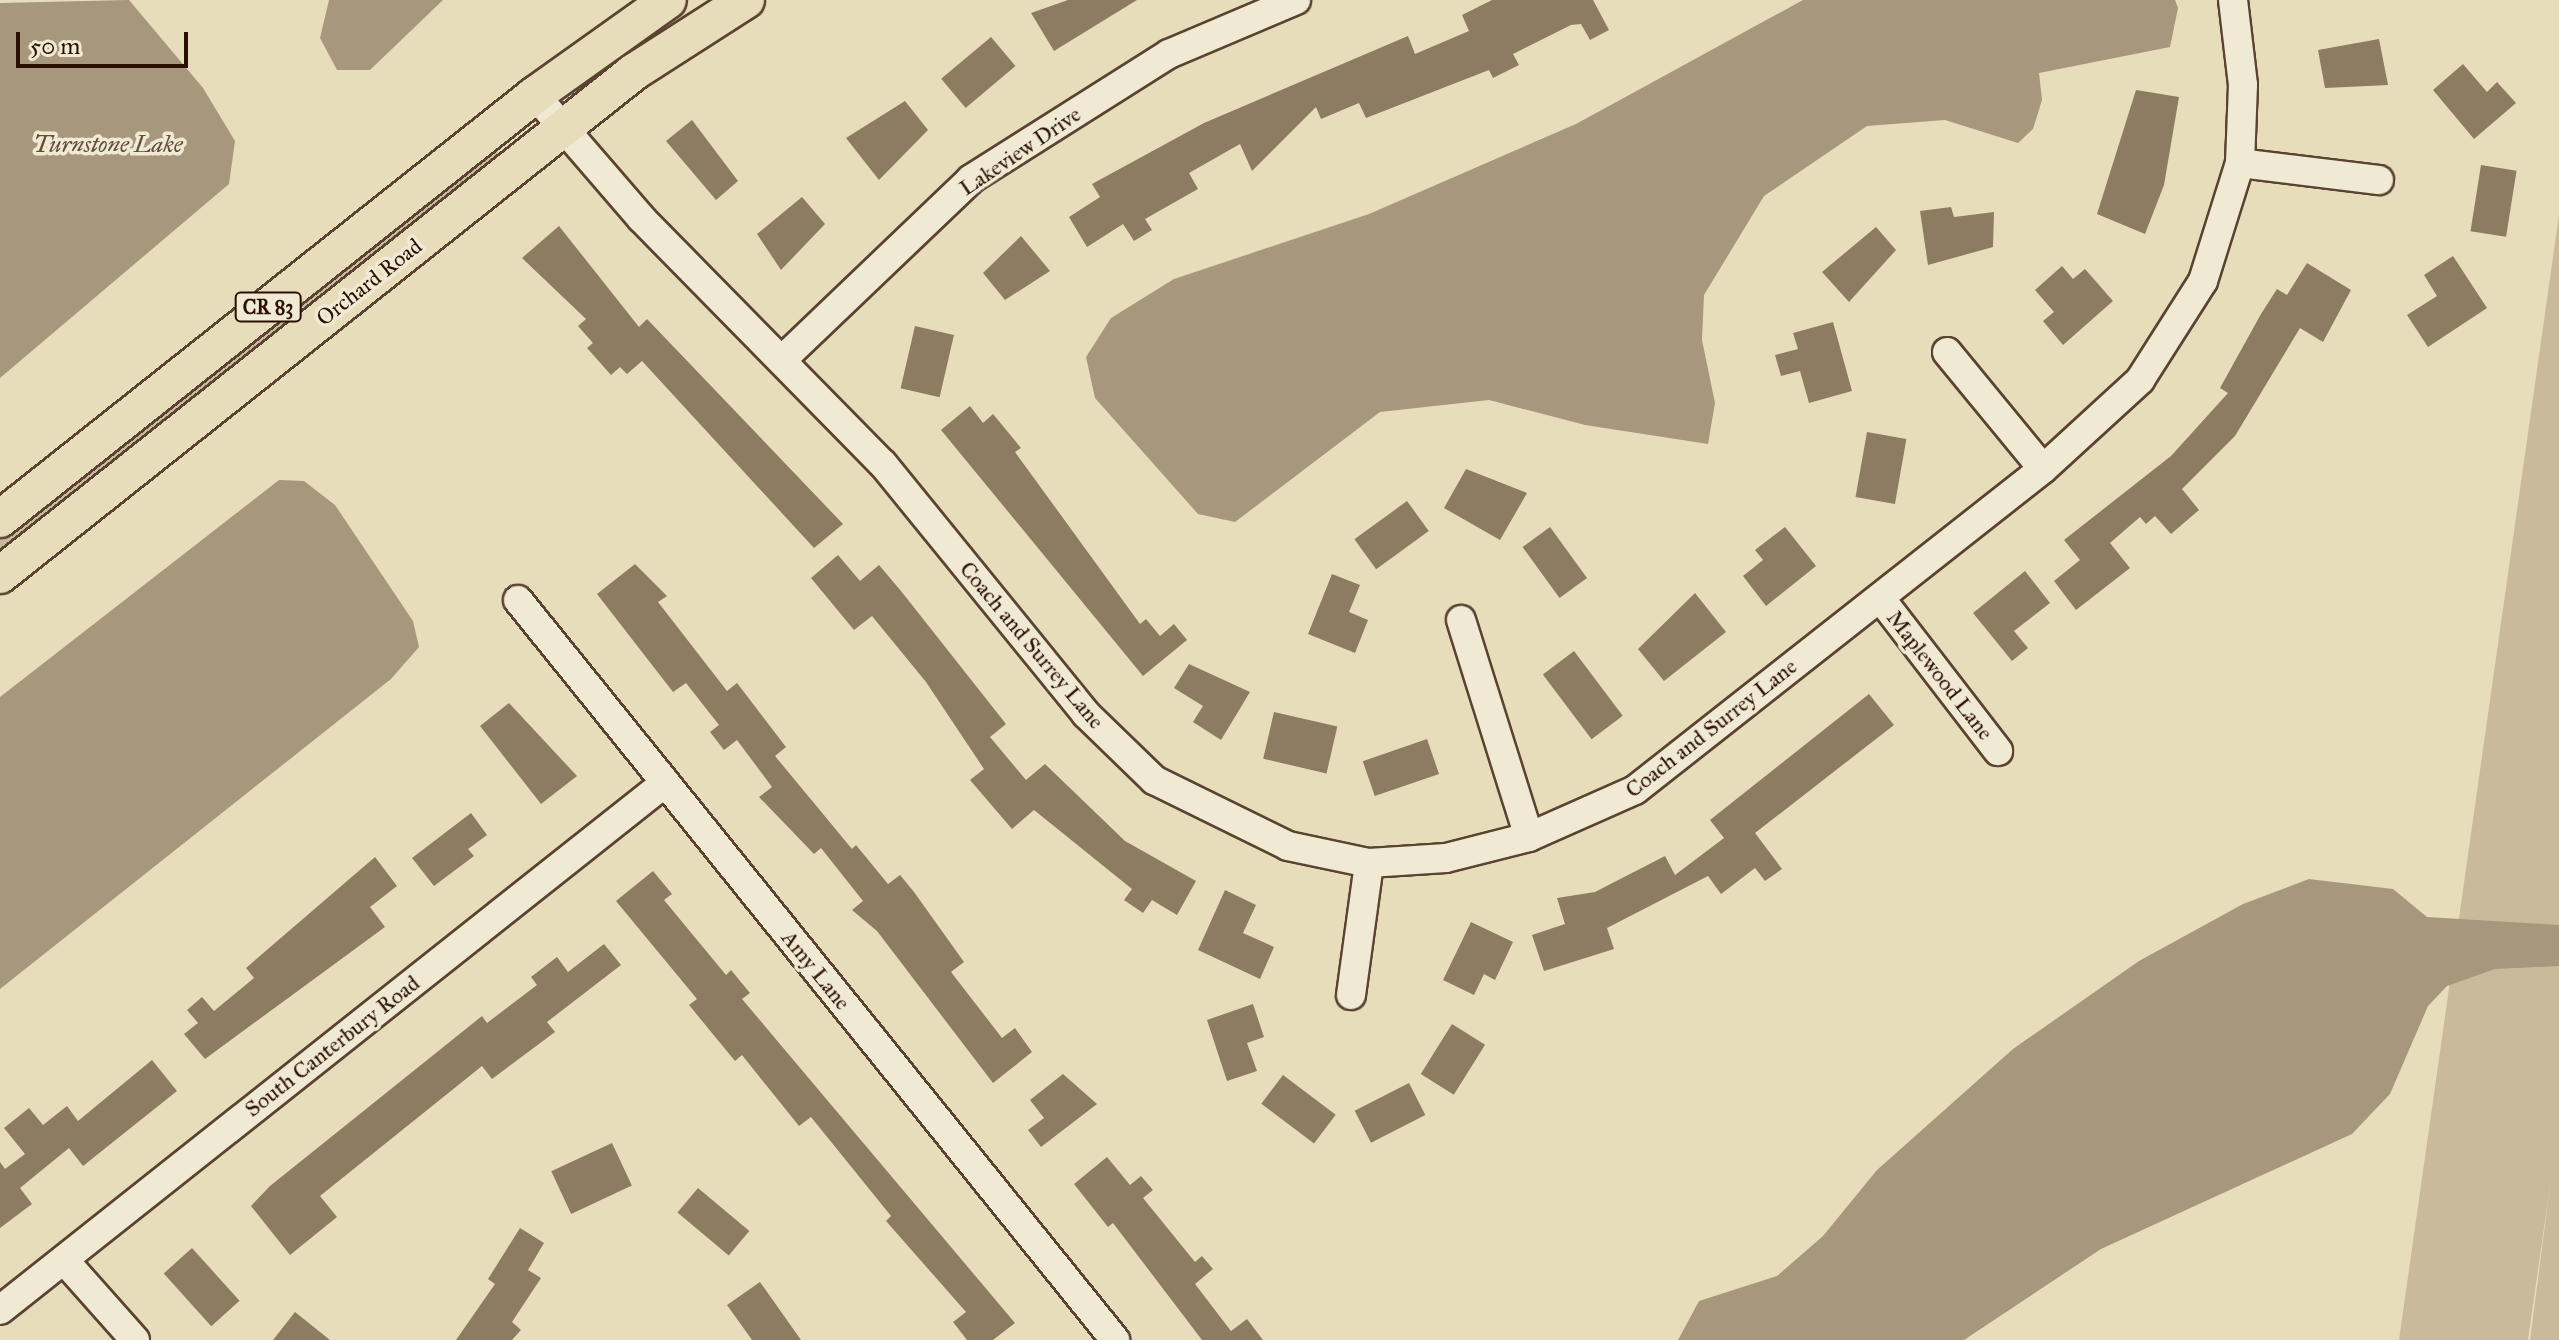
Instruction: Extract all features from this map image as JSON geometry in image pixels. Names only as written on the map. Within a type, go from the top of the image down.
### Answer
[{"type":"main road","name":"Orchard Road","points":[[0,519],[535,95],[668,0]]},
{"type":"main road","name":"Orchard Road","points":[[0,575],[564,128],[746,0]]},
{"type":"street","name":"Lakeview Drive","points":[[784,358],[971,179],[1169,54],[1296,0]]},
{"type":"street","name":"Coach and Surrey Lane","points":[[535,95],[641,218],[784,358],[883,464],[1086,714],[1154,780],[1288,846],[1369,863],[1446,858],[1529,837],[1635,790],[2043,469],[2140,380],[2174,336],[2203,281],[2240,163],[2243,85],[2233,0]]},
{"type":"street","points":[[2240,163],[2379,180]]},
{"type":"street","points":[[1947,352],[2043,469]]},
{"type":"street","name":"Maplewood Lane","points":[[1881,599],[1998,751]]},
{"type":"street","name":"Amy Lane","points":[[518,600],[1115,1340]]},
{"type":"street","points":[[1461,620],[1529,837]]},
{"type":"street","name":"South Canterbury Road","points":[[0,1310],[665,783]]},
{"type":"street","points":[[1351,995],[1369,863]]},
{"type":"street","points":[[64,1260],[135,1340]]},
{"type":"shaded area","points":[[498,152],[503,158],[0,557],[0,539],[477,160]]},
{"type":"shaded area","points":[[2559,215],[2559,1340],[2530,1340],[2551,1179],[2528,1340],[2399,1340]]},
{"type":"water","name":"Turnstone Lake","points":[[129,0],[203,88],[235,141],[229,184],[0,378],[0,3]]},
{"type":"water","points":[[329,0],[443,0],[370,70],[337,70],[320,38]]},
{"type":"water","points":[[1803,0],[2175,0],[2178,8],[2170,47],[2039,73],[2042,100],[2033,129],[2018,143],[1945,120],[1867,126],[1764,196],[1704,295],[1702,340],[1715,403],[1708,444],[1585,425],[1489,400],[1380,412],[1235,522],[1198,514],[1095,398],[1086,357],[1111,318],[1174,279],[1369,214],[1576,124]]},
{"type":"water","points":[[279,480],[304,481],[335,505],[413,621],[419,647],[391,679],[0,989],[0,697]]},
{"type":"water","points":[[2309,879],[2393,889],[2427,917],[2559,925],[2559,966],[2495,969],[2447,986],[2428,1006],[2390,1094],[2352,1134],[2101,1249],[1964,1340],[1678,1340],[1699,1301],[1777,1276],[1823,1236],[1877,1170],[2013,1049],[2139,961],[2243,904]]},
{"type":"building","points":[[1068,0],[1137,0],[1054,51],[1031,13]]},
{"type":"building","points":[[1492,0],[1593,0],[1609,30],[1590,40],[1581,24],[1571,25],[1513,54],[1519,65],[1493,78],[1489,70],[1366,118],[1359,103],[1321,119],[1316,107],[1252,171],[1240,144],[1189,173],[1198,189],[1145,219],[1152,230],[1134,241],[1123,224],[1087,247],[1069,217],[1100,197],[1092,184],[1204,123],[1408,36],[1415,54],[1469,31],[1462,15]]},
{"type":"building","points":[[991,37],[1015,66],[966,108],[941,79]]},
{"type":"building","points":[[2379,39],[2388,85],[2325,88],[2318,50]]},
{"type":"building","points":[[2463,64],[2487,92],[2497,82],[2516,103],[2474,139],[2433,90]]},
{"type":"building","points":[[2136,90],[2179,97],[2164,185],[2145,234],[2097,214]]},
{"type":"building","points":[[905,101],[928,130],[879,180],[846,138]]},
{"type":"building","points":[[692,120],[738,181],[716,200],[666,141]]},
{"type":"building","points":[[2481,165],[2517,171],[2506,237],[2471,231]]},
{"type":"building","points":[[802,197],[825,224],[781,270],[757,234]]},
{"type":"building","points":[[1951,207],[1954,217],[1994,212],[1993,247],[1928,265],[1920,211]]},
{"type":"building","points":[[559,226],[639,327],[647,319],[843,524],[814,548],[642,361],[627,374],[620,367],[611,375],[587,348],[593,343],[578,326],[586,319],[522,258]]},
{"type":"building","points":[[1876,227],[1896,250],[1849,302],[1822,272]]},
{"type":"building","points":[[1021,236],[1050,271],[1005,300],[983,273]]},
{"type":"building","points":[[2453,256],[2487,308],[2428,347],[2407,315],[2437,296],[2424,275]]},
{"type":"building","points":[[2307,263],[2351,290],[2323,342],[2300,328],[2235,436],[2182,489],[2199,510],[2171,534],[2155,516],[2146,524],[2140,517],[2110,543],[2130,568],[2076,610],[2054,581],[2080,560],[2064,540],[2171,456],[2228,393],[2220,388],[2261,314],[2277,289],[2287,295]]},
{"type":"building","points":[[2062,266],[2073,279],[2085,269],[2113,301],[2063,345],[2043,321],[2054,312],[2035,290]]},
{"type":"building","points":[[1833,322],[1852,391],[1809,403],[1800,371],[1781,376],[1775,355],[1798,349],[1793,333]]},
{"type":"building","points":[[915,326],[954,335],[940,397],[901,388]]},
{"type":"building","points":[[970,406],[983,423],[993,414],[1021,448],[1015,452],[1140,624],[1146,619],[1160,636],[1174,624],[1187,640],[1143,676],[941,430]]},
{"type":"building","points":[[1867,432],[1906,439],[1895,504],[1856,497]]},
{"type":"building","points":[[1466,469],[1527,493],[1500,540],[1444,508]]},
{"type":"building","points":[[1407,501],[1429,531],[1376,569],[1354,539]]},
{"type":"building","points":[[1550,527],[1587,578],[1560,598],[1522,547]]},
{"type":"building","points":[[1785,527],[1816,566],[1766,606],[1743,576],[1763,560],[1755,550]]},
{"type":"building","points":[[838,555],[860,581],[879,565],[901,591],[1006,724],[990,737],[1026,780],[1045,764],[1125,841],[1196,881],[1177,915],[1152,900],[1143,913],[1124,900],[1132,889],[1034,810],[1012,829],[970,780],[984,769],[926,682],[872,616],[854,630],[811,578]]},
{"type":"building","points":[[635,564],[667,596],[658,602],[727,691],[737,683],[786,747],[775,756],[852,849],[856,845],[888,884],[900,875],[914,892],[964,962],[951,972],[1002,1038],[1015,1028],[1032,1052],[993,1083],[877,931],[852,910],[863,901],[821,848],[814,854],[759,797],[772,787],[737,740],[724,750],[710,732],[719,725],[686,683],[673,692],[597,594]]},
{"type":"building","points":[[2025,571],[2050,603],[2014,631],[2028,648],[2012,661],[1973,613]]},
{"type":"building","points":[[1332,574],[1360,585],[1349,612],[1368,620],[1355,653],[1308,634]]},
{"type":"building","points":[[1695,593],[1726,632],[1664,681],[1638,649]]},
{"type":"building","points":[[1574,651],[1623,716],[1592,739],[1543,674]]},
{"type":"building","points":[[1189,664],[1250,692],[1221,740],[1193,722],[1203,706],[1174,688]]},
{"type":"building","points":[[1869,694],[1894,725],[1755,833],[1782,869],[1765,881],[1755,868],[1721,894],[1708,876],[1607,928],[1614,949],[1544,971],[1532,935],[1565,924],[1557,898],[1595,892],[1665,856],[1675,875],[1724,838],[1710,820]]},
{"type":"building","points":[[509,703],[577,776],[541,804],[480,726]]},
{"type":"building","points":[[1274,712],[1337,727],[1327,773],[1263,759]]},
{"type":"building","points":[[1427,739],[1439,774],[1375,796],[1363,761]]},
{"type":"building","points":[[471,813],[487,835],[468,849],[474,856],[434,886],[412,858]]},
{"type":"building","points":[[375,857],[397,886],[370,907],[385,927],[205,1059],[184,1034],[198,1023],[187,1010],[202,997],[214,1011],[254,978],[246,968]]},
{"type":"building","points":[[653,871],[672,894],[664,900],[726,975],[731,970],[750,993],[742,999],[1015,1323],[993,1340],[967,1340],[953,1322],[966,1312],[886,1221],[891,1216],[811,1117],[799,1126],[742,1055],[735,1061],[689,1005],[697,999],[616,901]]},
{"type":"building","points":[[1225,890],[1256,905],[1243,933],[1274,947],[1260,979],[1198,950]]},
{"type":"building","points":[[1471,922],[1513,942],[1495,980],[1484,974],[1474,995],[1443,980]]},
{"type":"building","points":[[604,944],[621,965],[547,1022],[555,1032],[492,1079],[482,1066],[320,1196],[337,1217],[290,1255],[251,1206],[270,1186],[482,1016],[487,1023],[537,985],[531,977],[557,957],[568,972]]},
{"type":"building","points":[[1253,1004],[1264,1037],[1247,1043],[1257,1071],[1227,1081],[1207,1020]]},
{"type":"building","points":[[1452,1024],[1485,1045],[1454,1095],[1421,1074]]},
{"type":"building","points":[[152,1060],[177,1091],[83,1166],[69,1148],[20,1188],[32,1204],[0,1228],[0,1162],[5,1169],[25,1154],[4,1128],[29,1108],[43,1125],[67,1106],[78,1121]]},
{"type":"building","points":[[1063,1074],[1097,1104],[1041,1147],[1028,1130],[1044,1118],[1030,1100]]},
{"type":"building","points":[[1283,1075],[1336,1115],[1314,1143],[1261,1104]]},
{"type":"building","points":[[1409,1083],[1425,1115],[1371,1143],[1355,1111]]},
{"type":"building","points":[[612,1143],[632,1186],[571,1214],[551,1171]]},
{"type":"building","points":[[1107,1157],[1130,1185],[1141,1176],[1153,1190],[1143,1198],[1195,1262],[1202,1256],[1213,1269],[1195,1284],[1231,1331],[1247,1319],[1263,1340],[1202,1340],[1113,1223],[1108,1227],[1074,1184]]},
{"type":"building","points":[[698,1188],[749,1231],[729,1256],[677,1213]]},
{"type":"building","points":[[520,1228],[544,1243],[528,1270],[541,1278],[512,1322],[521,1330],[512,1340],[456,1340],[495,1284],[488,1279]]},
{"type":"building","points":[[192,1248],[240,1301],[211,1326],[164,1273]]},
{"type":"building","points":[[760,1282],[801,1340],[752,1340],[727,1305]]},
{"type":"building","points":[[295,1312],[330,1340],[273,1340]]}]
